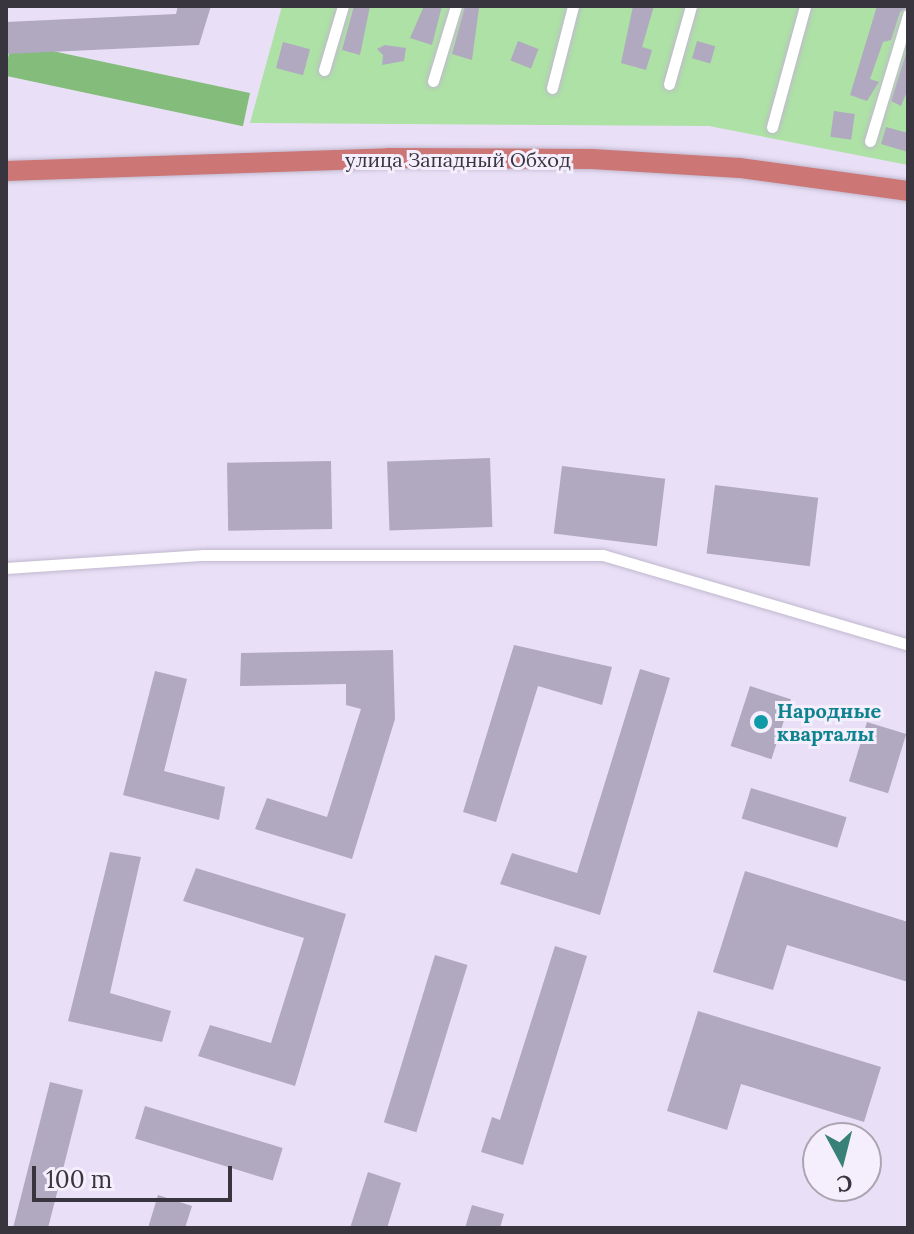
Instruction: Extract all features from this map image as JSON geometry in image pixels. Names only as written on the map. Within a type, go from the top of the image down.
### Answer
[{"type":"highway","name":"улица Западный Обход","points":[[6,160],[210,152],[591,150],[853,167],[908,177]]},
{"type":"highway","name":"улица Западный Обход","points":[[6,171],[389,158],[592,159],[740,168],[908,191]]},
{"type":"highway","points":[[6,185],[78,167]]},
{"type":"street","points":[[324,70],[343,6]]},
{"type":"street","points":[[433,81],[456,6]]},
{"type":"street","points":[[552,88],[573,6]]},
{"type":"street","points":[[669,84],[691,6]]},
{"type":"street","points":[[772,127],[805,6]]},
{"type":"street","points":[[870,141],[908,15]]},
{"type":"street","points":[[6,568],[204,555],[603,555],[908,645]]},
{"type":"green space","points":[[282,6],[908,6],[908,165],[709,126],[250,123]]},
{"type":"green space","points":[[11,42],[250,93],[243,126],[6,76]]},
{"type":"building","points":[[178,6],[211,6],[199,45],[6,54],[6,22],[176,14]]},
{"type":"building","points":[[354,6],[370,6],[360,55],[342,50]]},
{"type":"building","points":[[424,6],[442,6],[432,45],[410,38]]},
{"type":"building","points":[[465,6],[479,8],[472,60],[452,54]]},
{"type":"building","points":[[633,6],[654,6],[642,47],[652,50],[646,70],[621,63]]},
{"type":"building","points":[[877,6],[908,7],[900,12],[891,40],[883,42],[870,79],[879,82],[867,101],[850,95]]},
{"type":"building","points":[[518,41],[539,49],[531,68],[510,61]]},
{"type":"building","points":[[697,41],[715,46],[710,64],[692,58]]},
{"type":"building","points":[[283,42],[310,49],[303,75],[276,68]]},
{"type":"building","points":[[385,45],[406,48],[404,61],[382,65],[383,55],[377,49]]},
{"type":"building","points":[[908,47],[908,89],[901,106],[891,101]]},
{"type":"building","points":[[834,111],[855,114],[851,140],[830,137]]},
{"type":"building","points":[[886,127],[908,133],[908,152],[881,144]]},
{"type":"building","points":[[490,458],[492,527],[389,531],[387,462]]},
{"type":"building","points":[[331,461],[332,529],[228,531],[227,463]]},
{"type":"building","points":[[562,466],[665,479],[657,546],[554,533]]},
{"type":"building","points":[[715,485],[818,498],[810,566],[707,553]]},
{"type":"building","points":[[514,645],[612,667],[602,705],[538,686],[496,822],[463,812]]},
{"type":"building","points":[[393,650],[395,719],[352,859],[255,829],[267,798],[327,817],[361,709],[346,705],[346,684],[240,686],[241,653]]},
{"type":"building","points":[[640,669],[670,678],[600,915],[500,884],[512,853],[577,873]]},
{"type":"building","points":[[155,671],[187,679],[164,771],[225,787],[219,820],[123,795]]},
{"type":"building","name":"Народные кварталы","points":[[750,686],[791,699],[771,759],[731,746]]},
{"type":"building","name":"Народные кварталы","points":[[867,722],[906,734],[888,793],[849,781]]},
{"type":"building","points":[[751,788],[847,817],[837,848],[742,819]]},
{"type":"building","points":[[110,852],[141,857],[110,993],[171,1011],[162,1042],[68,1021]]},
{"type":"building","points":[[196,868],[346,914],[295,1086],[198,1056],[210,1025],[271,1043],[304,938],[183,901]]},
{"type":"building","points":[[745,871],[908,922],[908,982],[787,945],[773,990],[713,972]]},
{"type":"building","points":[[555,946],[587,956],[523,1165],[481,1152],[492,1117],[500,1120]]},
{"type":"building","points":[[435,955],[468,965],[416,1132],[384,1122]]},
{"type":"building","points":[[698,1011],[881,1067],[864,1122],[741,1084],[727,1130],[667,1111]]},
{"type":"building","points":[[50,1082],[83,1090],[58,1189],[48,1228],[13,1228]]},
{"type":"building","points":[[145,1106],[283,1148],[273,1181],[135,1139]]},
{"type":"building","points":[[368,1172],[401,1183],[387,1228],[350,1228]]},
{"type":"building","points":[[158,1195],[192,1206],[185,1228],[148,1228]]},
{"type":"building","points":[[472,1205],[504,1214],[500,1228],[465,1228]]},
{"type":"place","name":"Народные кварталы","points":[[761,722]]}]
